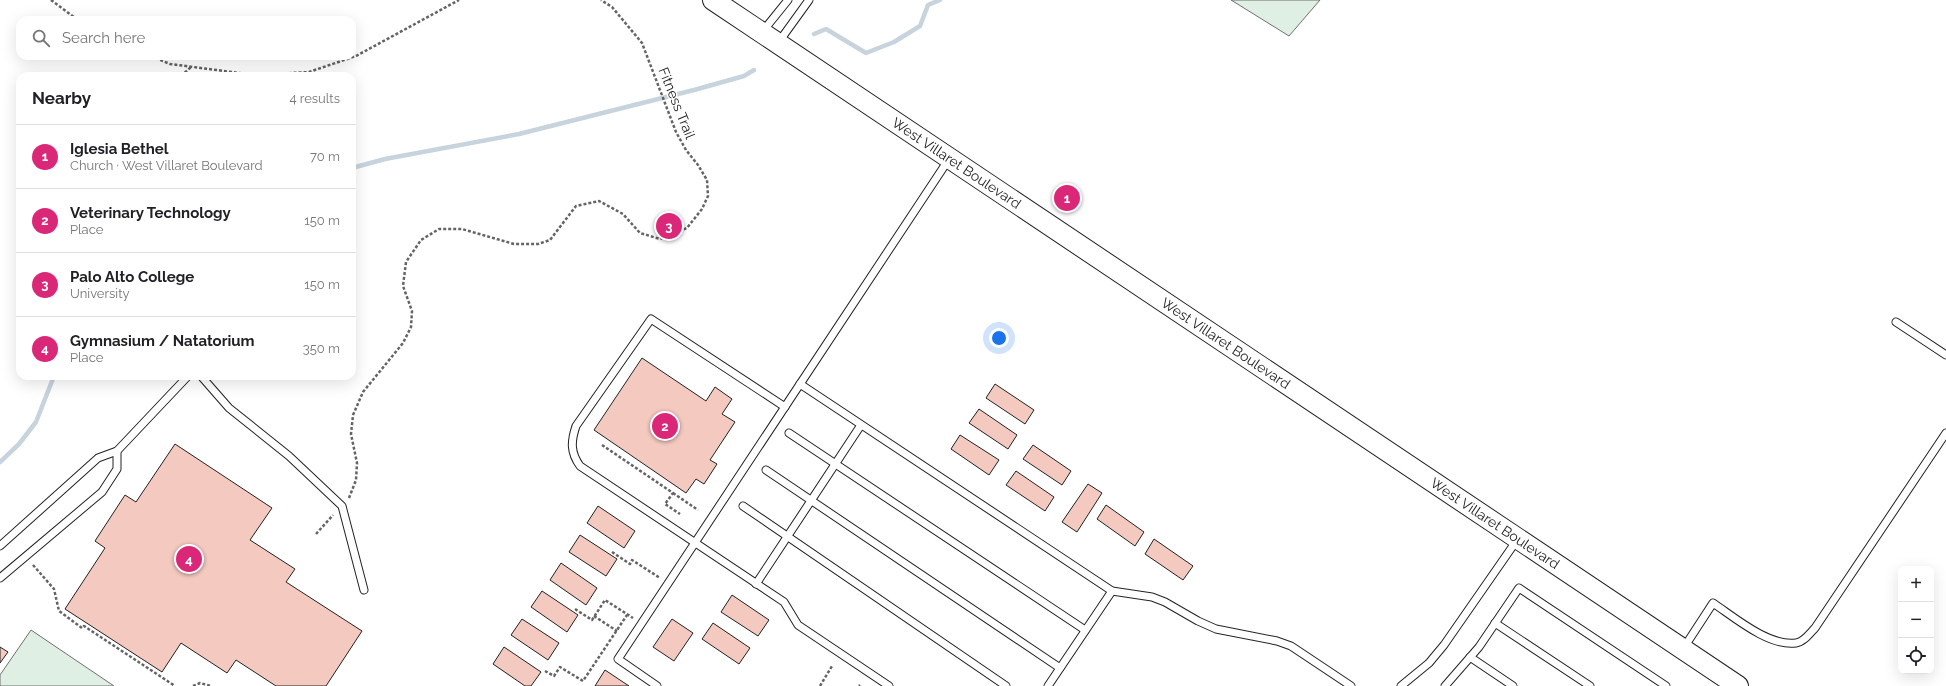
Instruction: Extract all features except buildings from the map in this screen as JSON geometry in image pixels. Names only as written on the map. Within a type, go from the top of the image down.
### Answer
[{"type":"street","name":"West Villaret Boulevard","points":[[713,0],[1738,686]]},
{"type":"lane","points":[[770,38],[788,0]]},
{"type":"lane","points":[[770,38],[809,0]]},
{"type":"lane","points":[[657,686],[618,660],[694,542],[950,158]]},
{"type":"lane","points":[[785,406],[651,319],[576,426],[572,438],[572,450],[575,459],[580,466],[784,602],[798,625],[889,686]]},
{"type":"lane","points":[[1896,322],[1946,355]]},
{"type":"lane","points":[[0,546],[98,458],[118,451],[184,380]]},
{"type":"lane","points":[[204,380],[229,408],[289,456],[342,506],[364,590]]},
{"type":"lane","points":[[800,384],[1112,591],[1152,597],[1165,602],[1198,621],[1216,629],[1277,641],[1291,646],[1352,686]]},
{"type":"lane","points":[[756,584],[861,425]]},
{"type":"lane","points":[[1683,649],[1713,603],[1770,640],[1785,643],[1797,643],[1806,637],[1815,628],[1946,432]]},
{"type":"lane","points":[[789,434],[1085,630]]},
{"type":"lane","points":[[0,578],[102,492],[117,469],[118,451]]},
{"type":"lane","points":[[766,470],[1060,668]]},
{"type":"lane","points":[[743,506],[1006,686]]},
{"type":"lane","points":[[1401,686],[1429,663],[1444,646],[1518,538]]},
{"type":"lane","points":[[1445,686],[1470,657],[1519,588],[1666,686]]},
{"type":"lane","points":[[1048,686],[1112,591]]},
{"type":"lane","points":[[1495,623],[1590,686]]},
{"type":"lane","points":[[1470,657],[1513,686]]},
{"type":"path","points":[[51,0],[73,16]]},
{"type":"path","points":[[356,56],[459,0]]},
{"type":"path","name":"Fitness Trail","points":[[316,534],[350,497],[356,480],[357,463],[351,434],[353,415],[363,392],[403,343],[412,327],[412,311],[403,286],[406,262],[421,240],[439,230],[462,229],[514,244],[538,244],[550,240],[576,206],[599,201],[623,214],[640,233],[660,239],[687,228],[702,209],[708,196],[707,180],[698,165],[686,150],[676,132],[642,43],[612,7],[601,0]]},
{"type":"path","points":[[161,60],[170,64],[234,72]]},
{"type":"path","points":[[309,72],[344,60]]},
{"type":"path","points":[[185,72],[192,66]]},
{"type":"path","points":[[602,445],[698,510]]},
{"type":"path","points":[[673,493],[665,504],[680,514]]},
{"type":"path","points":[[612,552],[630,564],[632,560],[667,583]]},
{"type":"path","points":[[32,565],[54,589],[59,611],[62,614],[82,628],[84,626],[175,686]]},
{"type":"path","points":[[575,609],[592,620],[605,600],[641,623]]},
{"type":"path","points":[[545,671],[554,676],[560,667],[583,681],[627,615]]},
{"type":"path","points":[[594,616],[617,631]]},
{"type":"path","points":[[820,686],[832,666]]},
{"type":"path","points":[[193,686],[200,683],[211,686]]},
{"type":"green space","points":[[1231,0],[1320,0],[1289,36]]},
{"type":"green space","points":[[31,630],[114,686],[0,686],[0,675]]},
{"type":"waterway","points":[[814,34],[826,29],[866,53],[894,42],[920,26],[928,5],[940,0]]},
{"type":"waterway","points":[[356,167],[385,159],[519,134],[694,90],[744,76],[754,70]]},
{"type":"waterway","points":[[0,462],[19,444],[36,422],[52,380]]},
{"type":"place","name":"Iglesia Bethel","points":[[1067,198]]},
{"type":"place","name":"Palo Alto College","points":[[669,226]]},
{"type":"place","name":"Veterinary Technology","points":[[665,426]]},
{"type":"place","name":"Gymnasium / Natatorium","points":[[189,559]]}]
